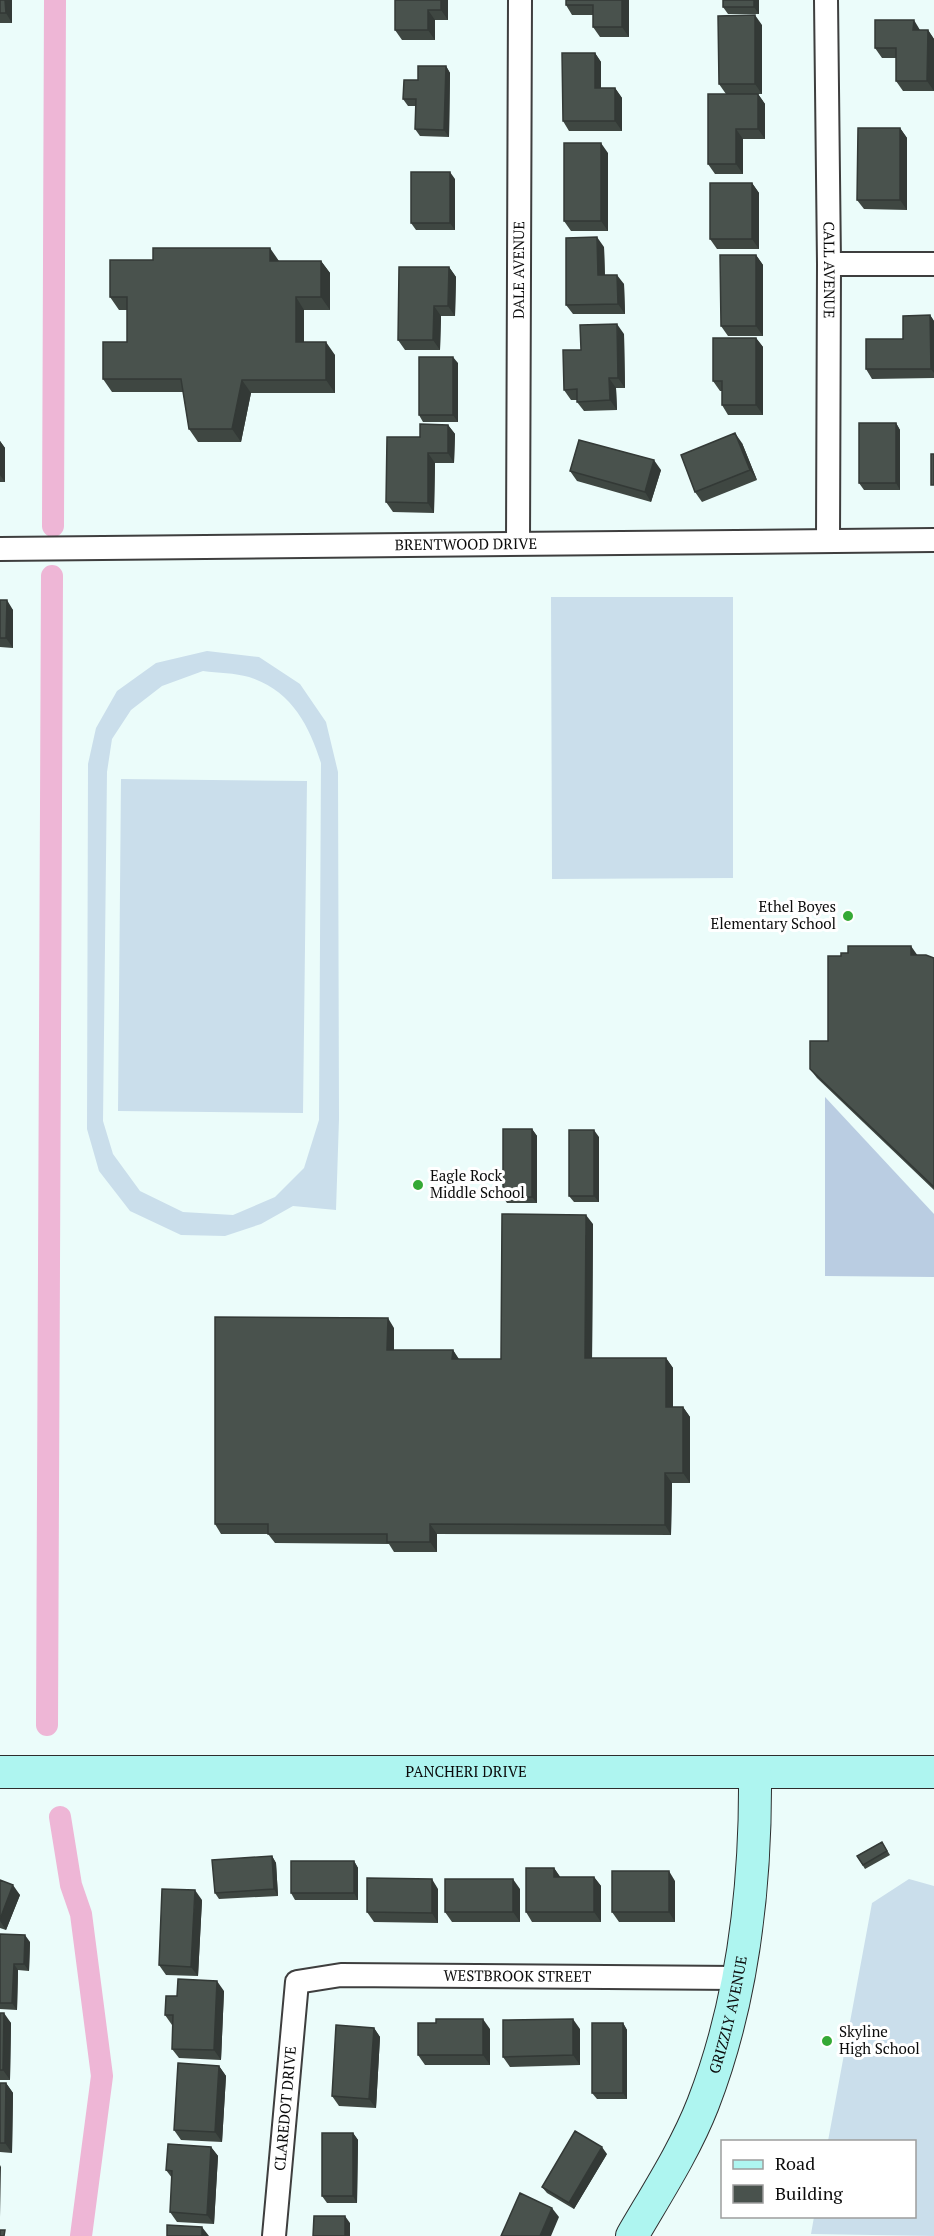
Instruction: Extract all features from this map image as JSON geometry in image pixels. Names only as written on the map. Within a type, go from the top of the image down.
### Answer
[{"type":"street","name":"DALE AVENUE","points":[[518,542],[520,0]]},
{"type":"street","name":"CALL AVENUE","points":[[826,0],[829,264],[828,540]]},
{"type":"street","points":[[829,264],[934,264]]},
{"type":"street","name":"BRENTWOOD DRIVE","points":[[0,549],[518,542],[934,540]]},
{"type":"street","name":"PANCHERI DRIVE","points":[[0,1772],[934,1772]]},
{"type":"street","name":"GRIZZLY AVENUE","points":[[632,2236],[680,2152],[703,2104],[722,2042],[738,1978],[755,1823],[754,1773]]},
{"type":"street","name":"WESTBROOK STREET","points":[[297,1982],[341,1975],[738,1978]]},
{"type":"street","name":"CLAREDOT DRIVE","points":[[274,2236],[297,1982]]},
{"type":"shaded area","points":[[551,597],[733,597],[733,878],[552,879]]},
{"type":"shaded area","points":[[207,651],[259,657],[300,684],[326,722],[338,772],[339,1119],[336,1210],[293,1206],[261,1224],[225,1236],[181,1235],[130,1211],[99,1171],[87,1129],[88,764],[96,728],[117,691],[156,663]],"holes":[[[203,671],[249,677],[276,691],[287,700],[304,723],[321,763],[319,1120],[304,1168],[275,1197],[233,1215],[183,1212],[140,1191],[113,1154],[103,1121],[107,772],[112,739],[131,710],[162,686]]]},
{"type":"shaded area","points":[[121,779],[307,781],[303,1113],[118,1111]]},
{"type":"shaded area","points":[[825,1097],[934,1214],[934,1277],[825,1276]]},
{"type":"shaded area","points":[[909,1879],[934,1886],[934,2236],[811,2234],[814,2218],[916,2218],[916,2140],[828,2140],[872,1903]]},
{"type":"building","points":[[0,0],[5,0],[6,13],[0,13]]},
{"type":"building","points":[[395,0],[441,0],[441,10],[428,10],[428,30],[395,30]]},
{"type":"building","points":[[566,0],[622,0],[622,27],[593,27],[593,5],[566,5]]},
{"type":"building","points":[[723,0],[754,0],[754,7],[723,7]]},
{"type":"building","points":[[755,15],[755,84],[719,84],[718,16]]},
{"type":"building","points":[[875,20],[914,20],[913,30],[928,30],[927,81],[896,81],[896,48],[875,48]]},
{"type":"building","points":[[562,53],[595,53],[595,88],[615,88],[615,121],[563,121]]},
{"type":"building","points":[[418,66],[446,66],[444,130],[415,129],[416,99],[403,99],[404,80],[418,80]]},
{"type":"building","points":[[708,94],[758,94],[758,129],[736,129],[736,164],[708,164]]},
{"type":"building","points":[[858,128],[900,128],[900,200],[857,200]]},
{"type":"building","points":[[564,143],[601,143],[601,221],[564,221]]},
{"type":"building","points":[[411,172],[450,172],[450,223],[411,223]]},
{"type":"building","points":[[710,183],[752,183],[752,239],[710,239]]},
{"type":"building","points":[[597,237],[598,275],[617,275],[618,304],[566,305],[566,238]]},
{"type":"building","points":[[153,248],[270,248],[270,261],[321,261],[321,297],[296,297],[296,342],[326,342],[326,380],[242,380],[232,429],[189,429],[181,379],[103,379],[103,342],[127,342],[127,297],[110,297],[110,260],[153,260]]},
{"type":"building","points":[[720,255],[756,255],[756,326],[721,326]]},
{"type":"building","points":[[399,267],[449,267],[448,306],[434,306],[433,340],[398,340]]},
{"type":"building","points":[[930,315],[931,369],[866,369],[866,339],[903,339],[903,316]]},
{"type":"building","points":[[617,324],[618,378],[609,378],[610,400],[577,402],[577,389],[564,390],[563,350],[581,350],[580,325]]},
{"type":"building","points":[[713,338],[756,338],[756,405],[722,405],[722,381],[713,381]]},
{"type":"building","points":[[419,357],[453,357],[453,415],[419,415]]},
{"type":"building","points":[[859,423],[896,423],[896,483],[859,483]]},
{"type":"building","points":[[420,424],[448,425],[448,453],[428,453],[428,503],[386,502],[387,437],[420,437]]},
{"type":"building","points":[[735,433],[750,470],[695,492],[681,455]]},
{"type":"building","points":[[579,440],[654,460],[645,492],[570,471]]},
{"type":"building","points":[[931,454],[934,454],[934,485],[931,485]]},
{"type":"building","points":[[0,600],[7,600],[6,638],[0,638]]},
{"type":"building","points":[[848,946],[911,946],[911,955],[926,955],[934,958],[934,1187],[810,1069],[810,1041],[828,1041],[828,956],[841,956],[841,953],[848,953]]},
{"type":"building","points":[[503,1129],[532,1129],[532,1197],[503,1197]]},
{"type":"building","points":[[569,1130],[594,1130],[594,1196],[569,1196]]},
{"type":"building","points":[[502,1214],[586,1215],[585,1358],[666,1358],[666,1407],[683,1407],[683,1473],[665,1473],[665,1525],[430,1524],[430,1542],[387,1542],[387,1534],[268,1534],[268,1524],[215,1524],[215,1317],[388,1318],[387,1350],[453,1350],[452,1359],[501,1359]]},
{"type":"building","points":[[882,1842],[887,1851],[863,1865],[857,1856]]},
{"type":"building","points":[[272,1856],[274,1889],[215,1893],[212,1860]]},
{"type":"building","points":[[291,1861],[354,1861],[354,1893],[291,1893]]},
{"type":"building","points":[[526,1868],[554,1868],[554,1877],[594,1877],[594,1912],[526,1912]]},
{"type":"building","points":[[612,1871],[669,1871],[669,1912],[612,1912]]},
{"type":"building","points":[[367,1878],[432,1879],[432,1913],[367,1912]]},
{"type":"building","points":[[445,1879],[513,1879],[513,1912],[445,1912]]},
{"type":"building","points":[[0,1880],[13,1885],[0,1919]]},
{"type":"building","points":[[162,1889],[195,1890],[191,1967],[159,1965]]},
{"type":"building","points":[[0,1934],[25,1935],[24,1964],[14,1964],[12,2003],[0,2003]]},
{"type":"building","points":[[178,1979],[217,1981],[214,2050],[172,2049],[173,2015],[165,2015],[166,1996],[177,1996]]},
{"type":"building","points":[[0,2013],[4,2013],[3,2070],[0,2070]]},
{"type":"building","points":[[436,2019],[483,2019],[483,2055],[418,2055],[418,2023],[436,2023]]},
{"type":"building","points":[[573,2019],[573,2055],[503,2057],[503,2020]]},
{"type":"building","points":[[592,2023],[623,2023],[623,2093],[592,2093]]},
{"type":"building","points":[[336,2025],[374,2028],[369,2099],[332,2096]]},
{"type":"building","points":[[178,2063],[219,2066],[215,2132],[174,2130]]},
{"type":"building","points":[[0,2083],[6,2083],[5,2143],[0,2143]]},
{"type":"building","points":[[575,2131],[602,2147],[569,2203],[542,2187]]},
{"type":"building","points":[[322,2133],[353,2133],[353,2196],[322,2196]]},
{"type":"building","points":[[168,2144],[211,2147],[207,2215],[170,2212],[172,2171],[166,2170]]},
{"type":"building","points":[[520,2193],[552,2208],[540,2236],[501,2236]]},
{"type":"building","points":[[314,2216],[345,2216],[345,2236],[313,2236]]},
{"type":"building","points":[[167,2225],[202,2227],[202,2236],[167,2236]]},
{"type":"building","points":[[0,2230],[5,2230],[4,2236],[0,2236]]},
{"type":"waterway","points":[[53,526],[55,0]]},
{"type":"waterway","points":[[47,1725],[52,576]]},
{"type":"waterway","points":[[60,1817],[71,1885],[81,1914],[102,2076],[81,2236]]},
{"type":"place","name":"Ethel Boyes Elementary School","points":[[848,916]]},
{"type":"place","name":"Eagle Rock Middle School","points":[[418,1185]]},
{"type":"place","name":"Skyline High School","points":[[827,2041]]}]
